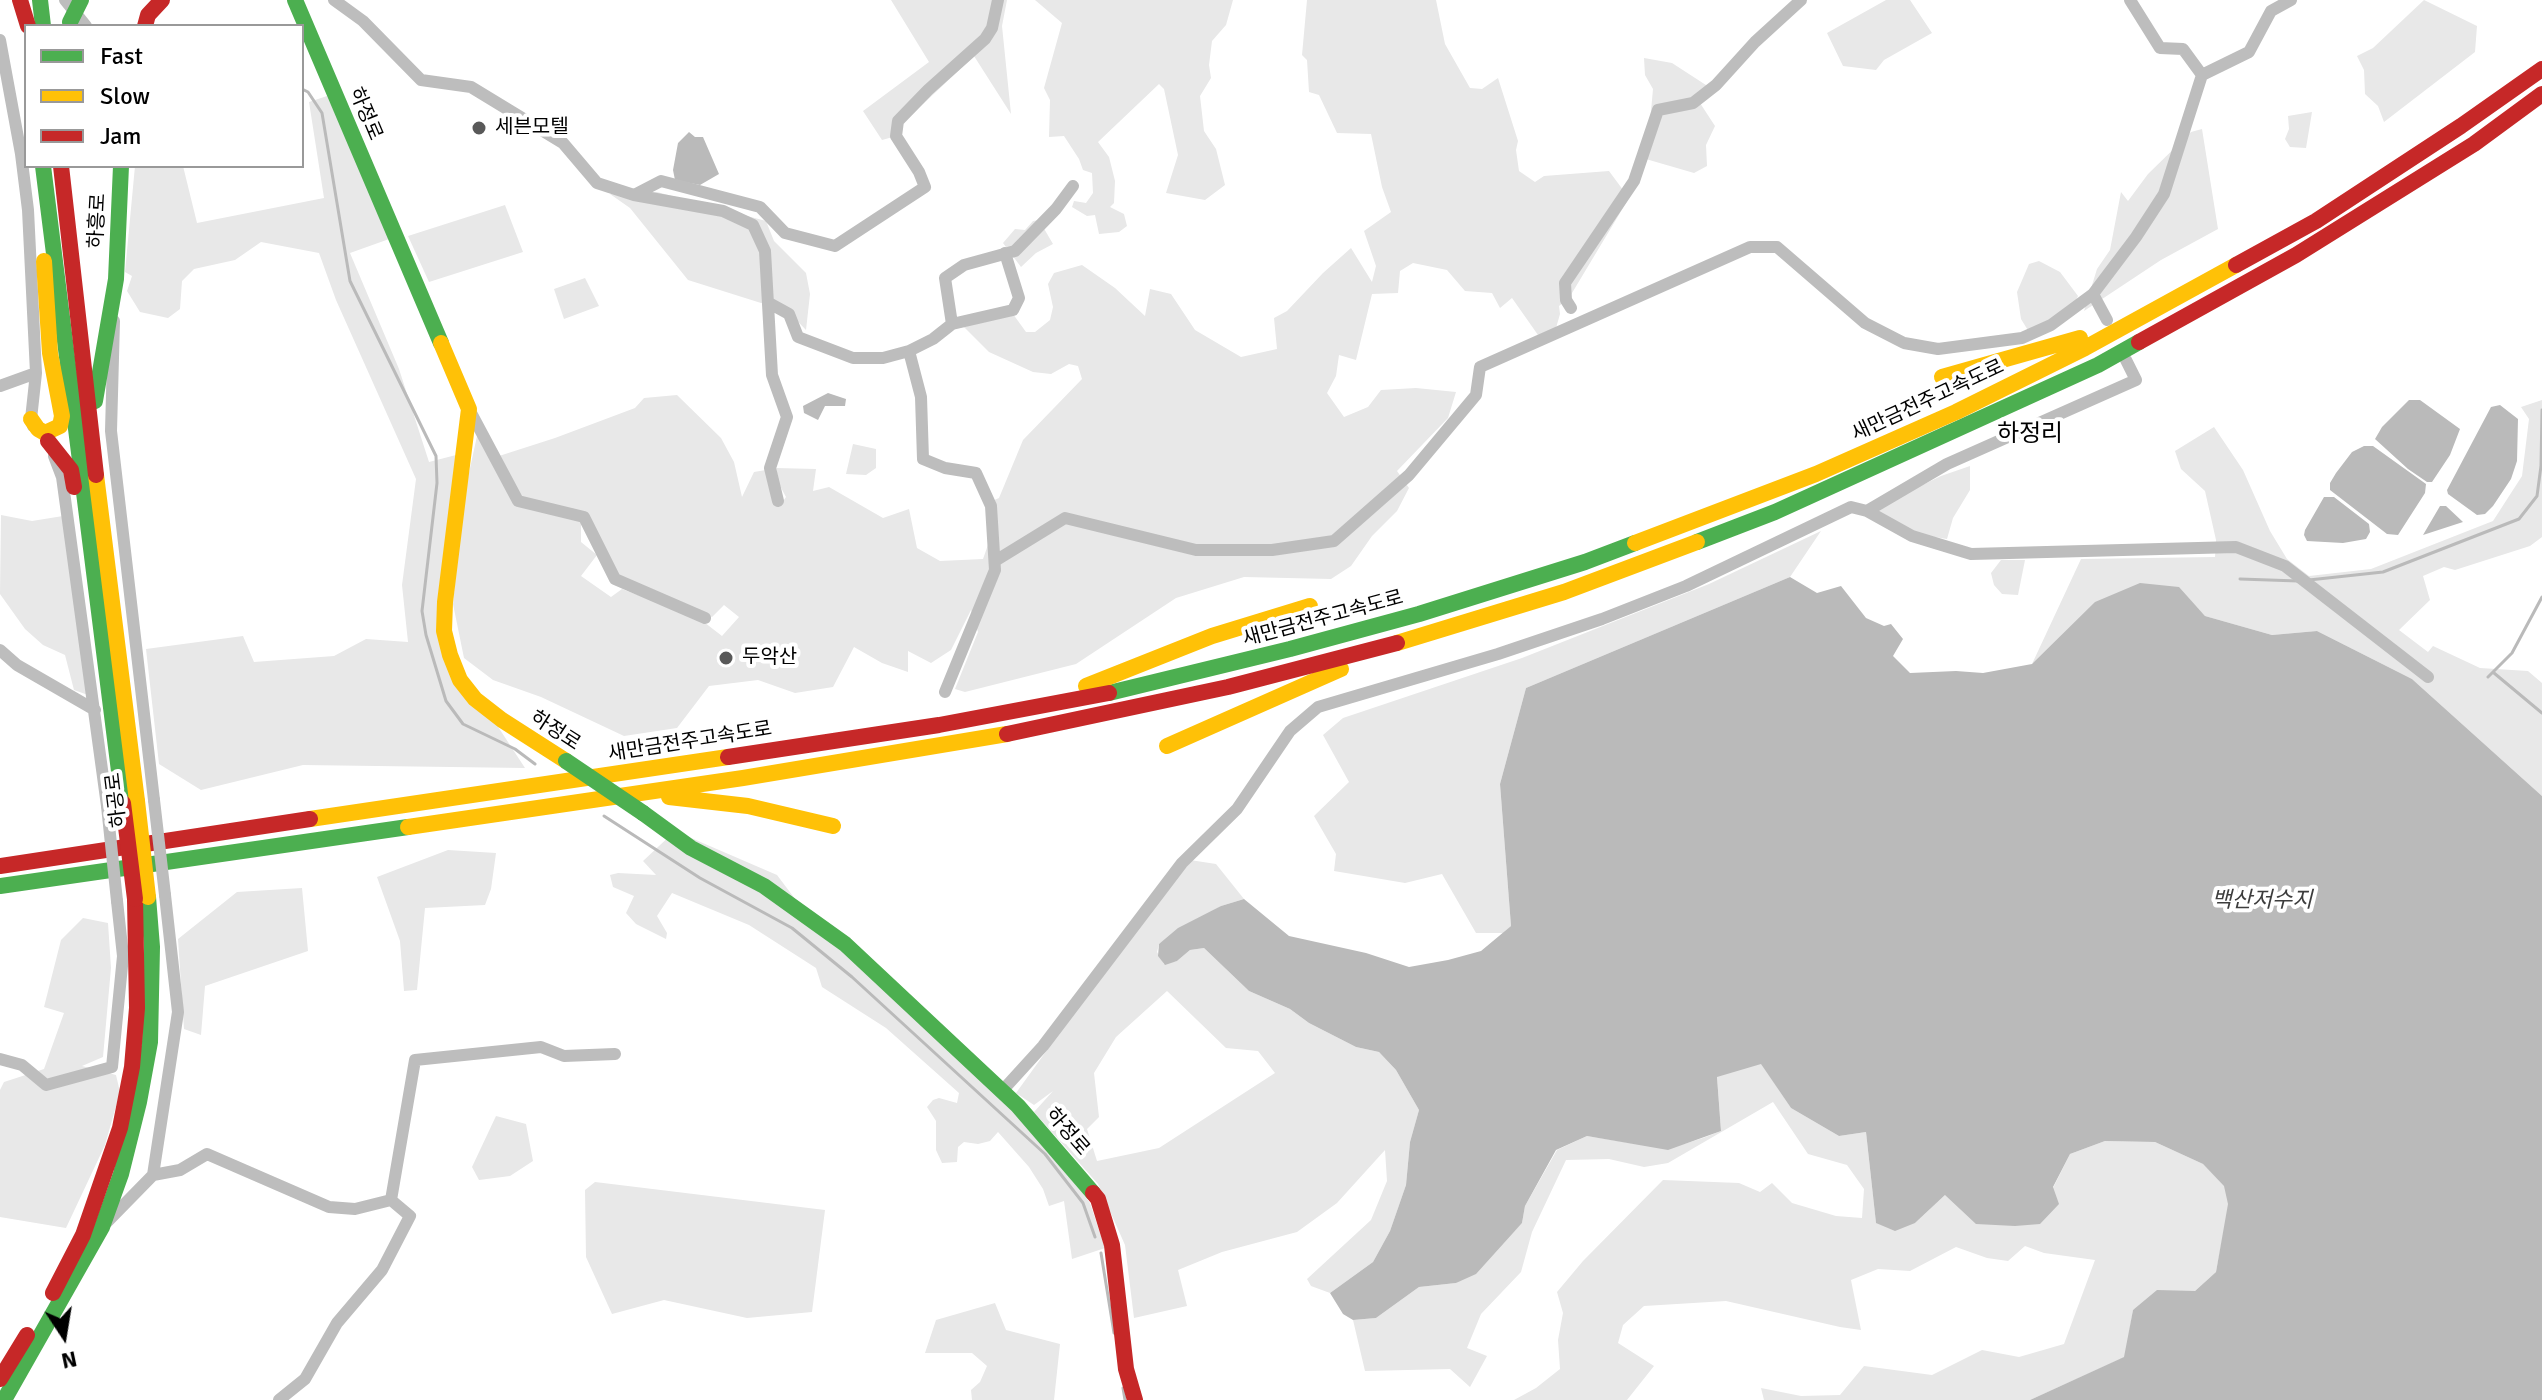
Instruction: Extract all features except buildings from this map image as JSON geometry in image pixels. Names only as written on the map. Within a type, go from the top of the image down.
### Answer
[{"type":"main road","points":[[20,0],[27,24]]},
{"type":"main road","points":[[26,0],[28,24]]},
{"type":"main road","points":[[40,0],[43,24]]},
{"type":"main road","points":[[75,24],[81,0]]},
{"type":"main road","points":[[146,24],[148,15],[162,0]]},
{"type":"main road","name":"하정로","points":[[295,0],[469,409],[444,631],[460,680],[475,699],[691,848],[764,886],[845,944],[1018,1106],[1098,1199],[1112,1245],[1126,1369],[1135,1400]]},
{"type":"main road","name":"새만금전주고속도로","points":[[0,866],[967,719],[1100,695],[1419,614],[1585,562],[1816,474],[1956,412],[2138,319],[2316,221],[2542,69]]},
{"type":"main road","name":"새만금전주고속도로","points":[[0,886],[743,778],[1024,731],[1228,687],[1411,639],[1564,592],[1727,532],[1864,474],[2098,365],[2309,247],[2474,144],[2542,94]]},
{"type":"main road","points":[[31,419],[45,433],[60,426],[62,416],[50,353],[42,168]]},
{"type":"main road","name":"하공로","points":[[42,168],[84,436],[130,802]]},
{"type":"main road","name":"하공로","points":[[4,1400],[102,1227],[121,1174],[150,1042],[152,947],[149,897],[130,802],[94,573],[84,436],[88,403],[61,168]]},
{"type":"main road","name":"하흥로","points":[[88,403],[95,401],[116,279],[121,168]]},
{"type":"main road","points":[[1942,377],[2054,347],[2138,319]]},
{"type":"main road","points":[[48,441],[71,470],[94,573]]},
{"type":"main road","points":[[967,719],[1087,686],[1212,636],[1310,606]]},
{"type":"main road","points":[[1167,746],[1411,639]]},
{"type":"main road","points":[[628,793],[748,806],[833,826]]},
{"type":"main road","name":"하공로","points":[[0,1379],[52,1295],[83,1235],[120,1128],[132,1067],[149,897]]},
{"type":"main road","points":[[12,1400],[43,1333]]},
{"type":"street","points":[[65,0],[75,24]]},
{"type":"street","points":[[334,0],[363,21],[421,80],[471,87],[563,143],[597,183],[634,195],[723,211],[753,225],[765,251],[772,375],[787,417],[770,468],[778,501]]},
{"type":"street","points":[[634,195],[661,181],[760,207],[785,233],[835,246],[925,187],[896,136],[898,121],[985,39],[992,28],[998,0]]},
{"type":"street","points":[[1571,308],[1566,300],[1565,283],[1634,181],[1658,110],[1693,103],[1705,94],[1801,0]]},
{"type":"street","points":[[2130,0],[2160,48],[2183,49],[2202,75]]},
{"type":"street","points":[[995,561],[1065,518],[1196,550],[1272,550],[1334,541],[1409,475],[1476,395],[1480,367],[1750,247],[1777,247],[1865,323],[1904,343],[1938,349],[2022,338],[2051,325],[2093,294],[2164,194],[2202,75],[2249,52],[2271,11],[2291,0]]},
{"type":"street","points":[[0,40],[28,210],[36,373],[31,419],[36,434],[48,441],[84,436]]},
{"type":"street","points":[[952,324],[945,278],[964,265],[1015,251],[1056,209],[1073,186]]},
{"type":"street","points":[[769,303],[789,314],[798,337],[853,358],[883,358],[909,351],[933,339],[952,324],[1013,310],[1019,298],[1005,253]]},
{"type":"street","points":[[0,1059],[22,1065],[46,1085],[112,1067],[123,956],[117,901],[130,802],[111,431],[116,279]]},
{"type":"street","points":[[2093,294],[2107,320]]},
{"type":"street","points":[[909,351],[921,397],[923,459],[945,468],[976,473],[991,506],[995,570],[945,692]]},
{"type":"street","points":[[1867,511],[1947,464],[2136,380],[2126,360]]},
{"type":"street","points":[[0,386],[36,373]]},
{"type":"street","points":[[469,409],[518,501],[584,517],[615,579],[705,618]]},
{"type":"street","points":[[48,441],[62,477],[95,710],[130,802]]},
{"type":"street","points":[[1002,1091],[1043,1046],[1182,863],[1237,809],[1290,731],[1318,707],[1498,654],[1602,619],[1686,586],[1851,507],[1867,511],[1912,536],[1971,554],[2236,547],[2285,566],[2428,677]]},
{"type":"street","points":[[0,650],[17,665],[95,710]]},
{"type":"street","points":[[149,897],[178,1012],[153,1175]]},
{"type":"street","points":[[391,1200],[415,1060],[541,1047],[564,1056],[615,1054]]},
{"type":"street","points":[[102,1227],[153,1175],[180,1170],[207,1154],[329,1207],[355,1209],[391,1200]]},
{"type":"street","points":[[279,1400],[305,1379],[337,1323],[382,1270],[410,1216],[391,1200]]},
{"type":"shaded area","points":[[891,0],[1007,0],[1002,26],[1011,114],[974,56],[903,123],[900,135],[882,140],[863,111],[929,62]]},
{"type":"shaded area","points":[[1035,0],[1233,0],[1226,25],[1212,41],[1211,78],[1200,96],[1204,131],[1216,149],[1225,185],[1205,200],[1166,193],[1178,155],[1164,89],[1159,84],[1098,142],[1109,157],[1115,181],[1114,203],[1110,207],[1124,214],[1127,226],[1119,232],[1099,234],[1095,215],[1087,216],[1072,207],[1074,201],[1086,203],[1093,193],[1092,173],[1083,170],[1064,136],[1049,137],[1050,100],[1044,88],[1062,23]]},
{"type":"shaded area","points":[[1307,0],[1436,0],[1445,44],[1470,88],[1482,89],[1498,78],[1518,141],[1519,171],[1535,182],[1544,176],[1609,171],[1629,198],[1569,298],[1559,306],[1556,328],[1538,335],[1512,298],[1500,308],[1492,293],[1465,291],[1447,270],[1413,263],[1400,271],[1398,293],[1372,294],[1356,360],[1339,355],[1336,376],[1327,393],[1344,417],[1368,407],[1381,390],[1416,388],[1456,392],[1448,418],[1397,471],[1409,488],[1397,511],[1372,536],[1351,566],[1331,579],[1244,577],[1176,598],[1076,664],[965,692],[955,689],[978,632],[971,610],[951,650],[931,663],[908,651],[908,672],[882,663],[854,647],[833,687],[795,693],[758,680],[709,686],[677,728],[624,736],[541,697],[493,680],[464,658],[453,604],[462,505],[477,436],[518,504],[581,521],[581,542],[597,555],[581,576],[611,597],[622,589],[700,619],[722,636],[739,617],[724,605],[712,617],[618,576],[589,514],[522,498],[499,456],[635,408],[644,398],[677,395],[721,438],[734,462],[742,497],[754,472],[766,470],[779,507],[786,497],[776,468],[816,469],[813,491],[829,487],[883,518],[909,509],[917,548],[940,561],[983,559],[995,525],[992,501],[999,498],[1023,440],[1082,379],[1078,366],[1069,364],[1051,374],[1033,372],[989,352],[964,327],[1013,314],[1026,332],[1035,332],[1050,320],[1053,307],[1048,284],[1054,273],[1082,265],[1115,288],[1145,316],[1150,289],[1171,294],[1195,330],[1241,357],[1277,349],[1274,318],[1287,311],[1351,248],[1372,282],[1376,266],[1364,231],[1391,212],[1382,187],[1371,134],[1337,133],[1319,95],[1309,92],[1307,60],[1302,55]]},
{"type":"shaded area","points":[[1886,0],[1910,0],[1932,33],[1884,60],[1876,70],[1843,66],[1827,33]]},
{"type":"shaded area","points":[[2424,0],[2477,26],[2475,52],[2384,122],[2378,106],[2365,94],[2364,70],[2357,56],[2373,48]]},
{"type":"shaded area","points":[[1644,58],[1672,63],[1709,87],[1700,103],[1715,126],[1706,145],[1707,166],[1694,173],[1639,157],[1650,122],[1653,89],[1645,75]]},
{"type":"shaded area","points":[[327,96],[392,238],[350,253],[399,369],[429,462],[456,455],[438,635],[525,768],[303,765],[201,790],[159,764],[146,649],[243,636],[254,662],[334,656],[366,639],[408,642],[402,585],[416,479],[336,300],[319,253],[261,242],[235,260],[194,269],[182,281],[180,309],[168,318],[140,312],[127,291],[132,276],[125,272],[135,168],[183,168],[197,223],[324,198],[309,102]]},
{"type":"shaded area","points":[[2312,112],[2306,148],[2290,147],[2285,139],[2289,129],[2288,116]]},
{"type":"shaded area","points":[[2202,129],[2218,229],[2161,260],[2084,311],[2097,269],[2110,250],[2121,192],[2128,201],[2148,174],[2191,132]]},
{"type":"shaded area","points":[[657,192],[766,221],[774,241],[806,273],[810,294],[806,330],[780,303],[761,303],[688,280],[630,208],[610,194]]},
{"type":"shaded area","points":[[505,205],[523,252],[429,282],[408,236]]},
{"type":"shaded area","points":[[1039,220],[1053,244],[1036,253],[1021,267],[1003,243],[1015,229],[1025,230],[1033,221]]},
{"type":"shaded area","points":[[2039,261],[2060,272],[2078,296],[2075,302],[2050,321],[2029,332],[2021,319],[2017,292],[2029,264]]},
{"type":"shaded area","points":[[585,278],[599,306],[564,319],[554,289]]},
{"type":"shaded area","points":[[2542,400],[2542,537],[2530,546],[2455,570],[2444,567],[2423,576],[2430,600],[2399,630],[2428,652],[2433,646],[2480,668],[2528,671],[2542,683],[2542,796],[2412,679],[2317,631],[2272,635],[2205,616],[2178,587],[2032,664],[2081,559],[2215,557],[2216,540],[2205,491],[2181,469],[2175,451],[2214,427],[2243,470],[2270,531],[2287,559],[2309,576],[2371,569],[2493,521],[2522,476],[2529,419],[2521,407]]},
{"type":"shaded area","points":[[853,444],[876,449],[876,468],[866,475],[846,474]]},
{"type":"shaded area","points":[[1970,466],[1970,490],[1953,518],[1947,539],[1917,534],[1873,509],[1941,476]]},
{"type":"shaded area","points":[[1,515],[32,521],[63,516],[88,695],[74,690],[65,655],[43,645],[25,629],[0,594]]},
{"type":"shaded area","points":[[1821,531],[1790,577],[1526,688],[1500,784],[1511,926],[1503,933],[1476,933],[1442,874],[1405,883],[1334,871],[1336,854],[1314,816],[1349,782],[1323,735],[1343,718],[1522,658],[1709,584]]},
{"type":"shaded area","points":[[2001,560],[2025,560],[2018,595],[2002,594],[1994,585],[1991,573]]},
{"type":"shaded area","points":[[675,831],[777,875],[817,928],[1018,1116],[1056,1157],[1090,1203],[1105,1248],[1072,1259],[1064,1201],[1049,1206],[1043,1189],[1029,1167],[998,1132],[990,1141],[978,1144],[964,1142],[958,1147],[957,1162],[942,1163],[936,1150],[936,1121],[927,1107],[939,1098],[957,1103],[959,1093],[886,1028],[822,987],[816,968],[749,925],[672,893],[657,916],[667,933],[666,939],[636,924],[626,913],[634,896],[613,887],[610,875],[656,875],[643,861]]},
{"type":"shaded area","points":[[448,850],[496,853],[491,889],[485,905],[425,908],[417,990],[404,991],[400,941],[377,877]]},
{"type":"shaded area","points":[[1190,860],[1216,864],[1244,899],[1221,906],[1159,944],[1157,952],[1164,964],[1177,961],[1190,950],[1204,948],[1249,991],[1290,1009],[1309,1023],[1356,1047],[1379,1052],[1396,1070],[1419,1110],[1410,1142],[1406,1185],[1390,1231],[1373,1262],[1330,1293],[1311,1286],[1307,1279],[1371,1220],[1387,1181],[1385,1150],[1337,1203],[1297,1232],[1222,1252],[1178,1270],[1187,1306],[1134,1318],[1125,1245],[1098,1184],[1034,1112],[1053,1091],[1034,1105],[1016,1093],[1120,949]],"holes":[[[1167,991],[1226,1048],[1258,1051],[1275,1073],[1159,1148],[1097,1161],[1087,1129],[1099,1117],[1094,1073],[1116,1037]]]},
{"type":"shaded area","points":[[302,888],[308,951],[205,986],[201,1035],[184,1029],[178,939],[237,892]]},
{"type":"shaded area","points":[[83,918],[108,923],[111,968],[103,1057],[82,1066],[116,1075],[120,1092],[105,1145],[66,1228],[0,1217],[0,1090],[4,1082],[44,1069],[64,1013],[44,1007],[61,940]]},
{"type":"shaded area","points":[[1761,1063],[1791,1108],[1839,1136],[1866,1132],[1876,1223],[1915,1223],[1945,1195],[2053,1188],[2070,1154],[2105,1141],[2155,1142],[2203,1164],[2225,1186],[2229,1204],[2216,1272],[2195,1291],[2133,1310],[2125,1357],[2030,1400],[1764,1400],[1761,1388],[1801,1396],[1840,1395],[1864,1366],[1932,1375],[1982,1350],[2019,1357],[2064,1344],[2095,1260],[2044,1253],[2025,1246],[2008,1261],[1987,1258],[1956,1247],[1910,1271],[1878,1269],[1851,1280],[1861,1330],[1726,1301],[1644,1306],[1623,1325],[1618,1343],[1654,1366],[1627,1400],[1514,1400],[1560,1369],[1558,1340],[1563,1313],[1557,1292],[1583,1261],[1663,1180],[1739,1183],[1760,1192],[1772,1183],[1792,1203],[1836,1216],[1862,1218],[1864,1189],[1847,1165],[1808,1154],[1773,1102],[1668,1163],[1644,1167],[1609,1159],[1566,1160],[1532,1232],[1521,1272],[1481,1314],[1467,1348],[1487,1356],[1470,1387],[1450,1369],[1365,1371],[1353,1320],[1376,1318],[1419,1287],[1456,1283],[1522,1223],[1525,1206],[1557,1150],[1587,1136],[1668,1149],[1721,1131],[1717,1076]]},
{"type":"shaded area","points":[[496,1116],[526,1124],[533,1161],[510,1176],[479,1180],[472,1167]]},
{"type":"shaded area","points":[[595,1182],[825,1210],[812,1312],[747,1318],[664,1300],[612,1314],[586,1257],[585,1190]]},
{"type":"shaded area","points":[[995,1303],[1006,1330],[1060,1344],[1054,1400],[972,1400],[971,1390],[980,1382],[987,1366],[972,1353],[925,1353],[936,1320]]},
{"type":"water","points":[[689,132],[695,137],[703,137],[719,174],[700,185],[675,180],[673,170],[678,143]]},
{"type":"water","points":[[828,393],[846,399],[845,406],[825,406],[818,420],[804,413],[803,406]]},
{"type":"water","points":[[2409,400],[2420,400],[2460,429],[2450,455],[2432,482],[2408,469],[2375,439],[2382,427]]},
{"type":"water","points":[[2500,405],[2518,419],[2517,461],[2511,479],[2493,506],[2485,514],[2477,515],[2448,494],[2447,490],[2491,407]]},
{"type":"water","points":[[2364,446],[2373,446],[2426,484],[2425,493],[2398,535],[2387,534],[2330,490],[2330,483],[2352,452]]},
{"type":"water","points":[[2324,497],[2334,497],[2369,524],[2370,532],[2366,539],[2343,543],[2307,541],[2305,530]]},
{"type":"water","points":[[2440,506],[2446,506],[2463,522],[2423,535]]},
{"type":"water","name":"백산저수지","points":[[1790,577],[1817,593],[1841,586],[1866,618],[1884,626],[1891,624],[1903,639],[1893,656],[1910,673],[1983,673],[2032,664],[2095,602],[2140,583],[2179,587],[2205,616],[2272,635],[2317,631],[2412,679],[2542,796],[2542,1400],[2030,1400],[2124,1357],[2133,1310],[2157,1290],[2195,1291],[2216,1272],[2228,1204],[2224,1186],[2203,1164],[2155,1142],[2105,1141],[2070,1154],[2053,1187],[2059,1204],[2040,1224],[1976,1224],[1945,1195],[1915,1223],[1895,1231],[1876,1223],[1866,1132],[1839,1136],[1791,1108],[1761,1064],[1717,1077],[1721,1131],[1668,1150],[1587,1136],[1556,1150],[1525,1206],[1522,1223],[1476,1274],[1456,1283],[1419,1287],[1376,1318],[1353,1320],[1343,1314],[1330,1293],[1373,1262],[1390,1231],[1406,1185],[1410,1142],[1419,1110],[1396,1070],[1379,1052],[1356,1047],[1309,1023],[1290,1009],[1249,991],[1204,948],[1190,950],[1177,961],[1165,965],[1158,956],[1159,944],[1178,928],[1221,906],[1244,899],[1289,936],[1366,953],[1409,967],[1481,951],[1511,926],[1500,784],[1526,688]]},
{"type":"waterway","points":[[304,90],[322,113],[350,281],[436,456],[437,483],[422,611],[446,701],[463,724],[515,749],[535,764]]},
{"type":"waterway","points":[[2309,580],[2383,572],[2519,519],[2537,496],[2542,410]]},
{"type":"waterway","points":[[2240,579],[2298,581]]},
{"type":"waterway","points":[[2488,677],[2512,653],[2542,597]]},
{"type":"waterway","points":[[2494,673],[2542,713]]},
{"type":"waterway","points":[[604,816],[700,878],[792,928],[852,977],[1045,1154],[1083,1203],[1095,1237]]},
{"type":"waterway","points":[[1101,1253],[1114,1333]]},
{"type":"waterway","points":[[1123,1388],[1125,1400]]},
{"type":"traffic: fast","points":[[40,0],[43,24]]},
{"type":"traffic: fast","points":[[70,22],[81,0]]},
{"type":"traffic: fast","points":[[295,0],[441,343]]},
{"type":"traffic: fast","points":[[43,168],[123,803]]},
{"type":"traffic: fast","points":[[88,403],[95,401],[116,279],[121,168]]},
{"type":"traffic: fast","points":[[1697,542],[1775,512],[2098,365],[2139,342]]},
{"type":"traffic: fast","points":[[1109,693],[1419,614],[1585,562],[1635,543]]},
{"type":"traffic: fast","points":[[566,761],[643,813]]},
{"type":"traffic: fast","points":[[643,813],[691,848],[764,886],[845,944],[1018,1106],[1093,1193]]},
{"type":"traffic: fast","points":[[0,886],[408,827]]},
{"type":"traffic: fast","points":[[4,1400],[102,1227],[121,1174],[150,1042],[152,947],[148,897]]},
{"type":"traffic: slow","points":[[31,419],[45,433],[60,426],[62,416],[50,353],[44,261]]},
{"type":"traffic: slow","points":[[1635,543],[1816,474],[1956,412],[2085,348],[2236,265]]},
{"type":"traffic: slow","points":[[1942,377],[2080,338]]},
{"type":"traffic: slow","points":[[441,343],[469,409],[445,602],[444,631],[450,655],[460,680],[475,699],[566,761]]},
{"type":"traffic: slow","points":[[96,475],[137,801]]},
{"type":"traffic: slow","points":[[1397,643],[1564,592],[1697,542]]},
{"type":"traffic: slow","points":[[1086,686],[1212,636],[1310,606]]},
{"type":"traffic: slow","points":[[1167,746],[1341,669]]},
{"type":"traffic: slow","points":[[408,827],[743,778],[1007,734]]},
{"type":"traffic: slow","points":[[310,819],[728,757]]},
{"type":"traffic: slow","points":[[669,797],[748,806],[833,826]]},
{"type":"traffic: slow","points":[[137,801],[148,897]]},
{"type":"traffic: jam","points":[[20,0],[27,24]]},
{"type":"traffic: jam","points":[[146,24],[148,15],[162,0]]},
{"type":"traffic: jam","points":[[2236,265],[2316,221],[2542,69]]},
{"type":"traffic: jam","points":[[2139,342],[2296,255],[2474,144],[2542,94]]},
{"type":"traffic: jam","points":[[61,168],[96,475]]},
{"type":"traffic: jam","points":[[48,441],[71,470],[74,487]]},
{"type":"traffic: jam","points":[[1007,734],[1228,687],[1397,643]]},
{"type":"traffic: jam","points":[[728,757],[939,725],[1109,693]]},
{"type":"traffic: jam","points":[[123,803],[135,899]]},
{"type":"traffic: jam","points":[[0,866],[310,819]]},
{"type":"traffic: jam","points":[[53,1293],[83,1235],[120,1128],[132,1067],[137,1008],[135,899]]},
{"type":"traffic: jam","points":[[1093,1193],[1098,1199],[1112,1245],[1126,1369],[1135,1400]]},
{"type":"traffic: jam","points":[[0,1379],[27,1335]]},
{"type":"place","name":"세븐모텔","points":[[479,128]]},
{"type":"place","name":"두악산","points":[[726,658]]},
{"type":"district","name":"하정리","points":[[2030,435]]}]
